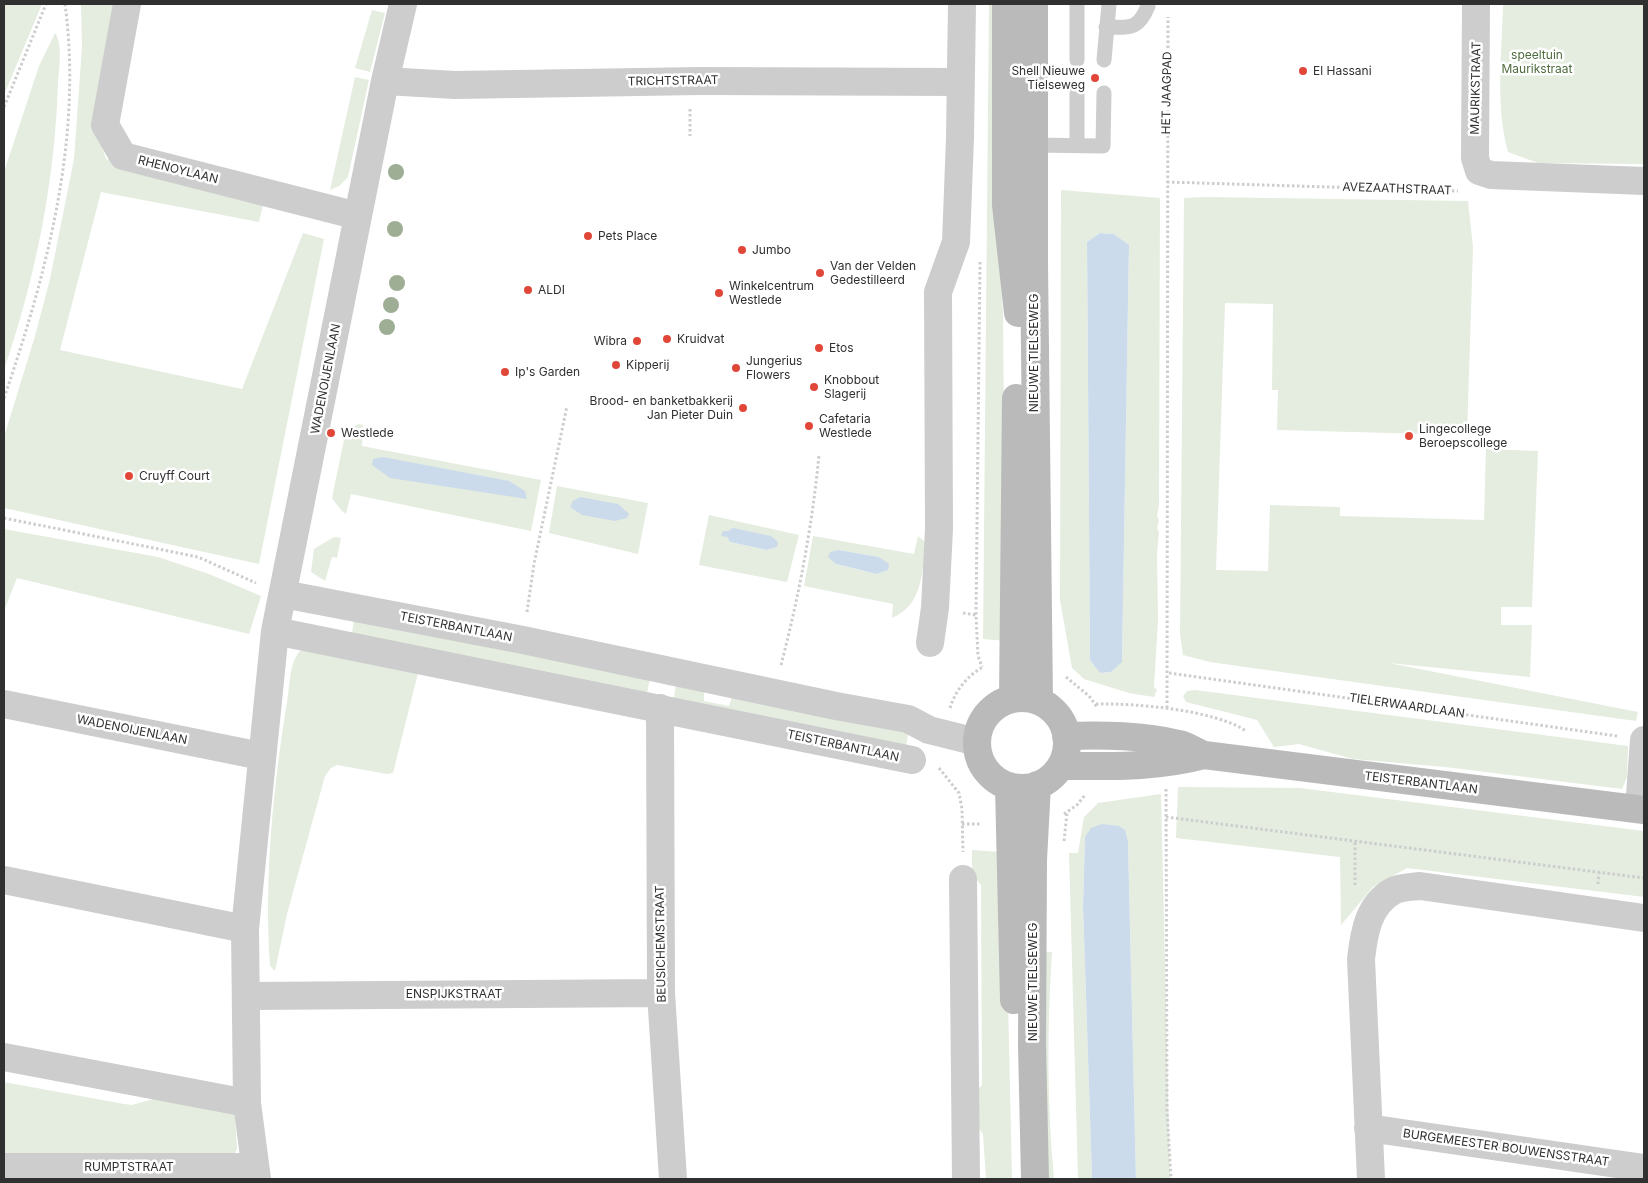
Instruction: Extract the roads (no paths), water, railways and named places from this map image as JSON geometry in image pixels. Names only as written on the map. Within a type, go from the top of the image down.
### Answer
[{"type":"main road","name":"NIEUWE TIELSEWEG","points":[[1006,4],[1006,205],[1018,306],[1026,700]]},
{"type":"main road","name":"NIEUWE TIELSEWEG","points":[[1026,700],[1034,4]]},
{"type":"main road","points":[[1026,700],[1058,715],[1066,736],[1066,751],[1061,766],[1047,781],[1023,788],[1009,786],[996,780],[986,770],[979,756],[979,733],[992,710],[1026,700]]},
{"type":"main road","name":"TEISTERBANTLAAN","points":[[1066,736],[1128,737],[1181,744],[1204,755],[1642,810]]},
{"type":"main road","name":"TEISTERBANTLAAN","points":[[1061,766],[1126,767],[1177,763],[1204,755]]},
{"type":"main road","name":"NIEUWE TIELSEWEG","points":[[1035,1179],[1032,1044],[1033,860],[1037,785]]},
{"type":"main road","name":"NIEUWE TIELSEWEG","points":[[1009,786],[1019,1179]]},
{"type":"street","name":"RHENOYLAAN","points":[[127,4],[105,124],[123,156],[358,216]]},
{"type":"street","name":"WADENOIJENLAAN","points":[[256,1173],[248,1103],[248,996],[245,929],[275,631],[385,80],[403,4]]},
{"type":"street","points":[[930,643],[935,608],[939,529],[938,292],[956,242],[962,4]]},
{"type":"street","name":"MAURIKSTRAAT","points":[[1476,4],[1475,158],[1479,171],[1491,175],[1644,181]]},
{"type":"street","name":"TRICHTSTRAAT","points":[[385,80],[455,84],[700,81],[960,82]]},
{"type":"street","name":"TEISTERBANTLAAN","points":[[283,594],[523,640],[774,693],[914,720],[920,726],[930,730],[979,733]]},
{"type":"street","name":"TEISTERBANTLAAN","points":[[275,631],[912,760]]},
{"type":"street","name":"WADENOIJENLAAN","points":[[4,704],[261,756]]},
{"type":"street","name":"BEUSICHEMSTRAAT","points":[[660,708],[661,993],[673,1179]]},
{"type":"street","name":"TEISTERBANTLAAN","points":[[1642,810],[1644,740]]},
{"type":"street","points":[[963,879],[966,1179]]},
{"type":"street","points":[[4,880],[245,929]]},
{"type":"street","points":[[1371,1179],[1362,950],[1364,931],[1376,905],[1394,890],[1420,886],[1644,918]]},
{"type":"street","name":"ENSPIJKSTRAAT","points":[[248,996],[661,993]]},
{"type":"street","points":[[4,1057],[248,1103]]},
{"type":"street","name":"BURGEMEESTER BOUWENSSTRAAT","points":[[1368,1128],[1644,1168]]},
{"type":"street","name":"RUMPTSTRAAT","points":[[4,1167],[256,1173]]},
{"type":"lane","points":[[1077,4],[1077,60]]},
{"type":"lane","points":[[1104,60],[1109,4]]},
{"type":"lane","points":[[1106,27],[1132,27],[1139,24],[1148,6]]},
{"type":"lane","points":[[1077,93],[1077,145]]},
{"type":"lane","points":[[1005,142],[1033,145],[1103,146],[1104,93]]},
{"type":"water","points":[[1100,233],[1114,234],[1129,245],[1122,662],[1111,672],[1100,673],[1090,660],[1087,242]]},
{"type":"water","points":[[383,457],[509,481],[525,491],[527,499],[390,478],[372,465],[373,459]]},
{"type":"water","points":[[580,497],[618,504],[629,514],[627,518],[615,521],[582,515],[570,507],[573,501]]},
{"type":"water","points":[[733,528],[771,536],[778,542],[777,547],[767,550],[730,542],[727,537],[721,536],[723,531]]},
{"type":"water","points":[[839,550],[879,557],[889,564],[888,570],[877,574],[836,564],[828,557],[830,552]]},
{"type":"water","points":[[1102,824],[1119,826],[1125,830],[1128,842],[1136,1179],[1092,1179],[1083,906],[1085,837],[1091,828]]},
{"type":"place","name":"El Hassani","points":[[1303,71]]},
{"type":"place","name":"Shell Nieuwe Tielseweg","points":[[1095,78]]},
{"type":"place","name":"Pets Place","points":[[588,236]]},
{"type":"place","name":"Jumbo","points":[[742,250]]},
{"type":"place","name":"Van der Velden Gedestilleerd","points":[[820,273]]},
{"type":"place","name":"ALDI","points":[[528,290]]},
{"type":"place","name":"Winkelcentrum Westlede","points":[[719,293]]},
{"type":"place","name":"Kruidvat","points":[[667,339]]},
{"type":"place","name":"Wibra","points":[[637,341]]},
{"type":"place","name":"Etos","points":[[819,348]]},
{"type":"place","name":"Kipperij","points":[[616,365]]},
{"type":"place","name":"Jungerius Flowers","points":[[736,368]]},
{"type":"place","name":"Ip's Garden","points":[[505,372]]},
{"type":"place","name":"Knobbout Slagerij","points":[[814,387]]},
{"type":"place","name":"Brood- en banketbakkerij Jan Pieter Duin","points":[[743,408]]},
{"type":"place","name":"Cafetaria Westlede","points":[[809,426]]},
{"type":"place","name":"Westlede","points":[[331,433]]},
{"type":"place","name":"Lingecollege Beroepscollege","points":[[1409,436]]},
{"type":"place","name":"Cruyff Court","points":[[129,476]]},
{"type":"park label","name":"speeltuin Maurikstraat","points":[[1537,62]]}]
